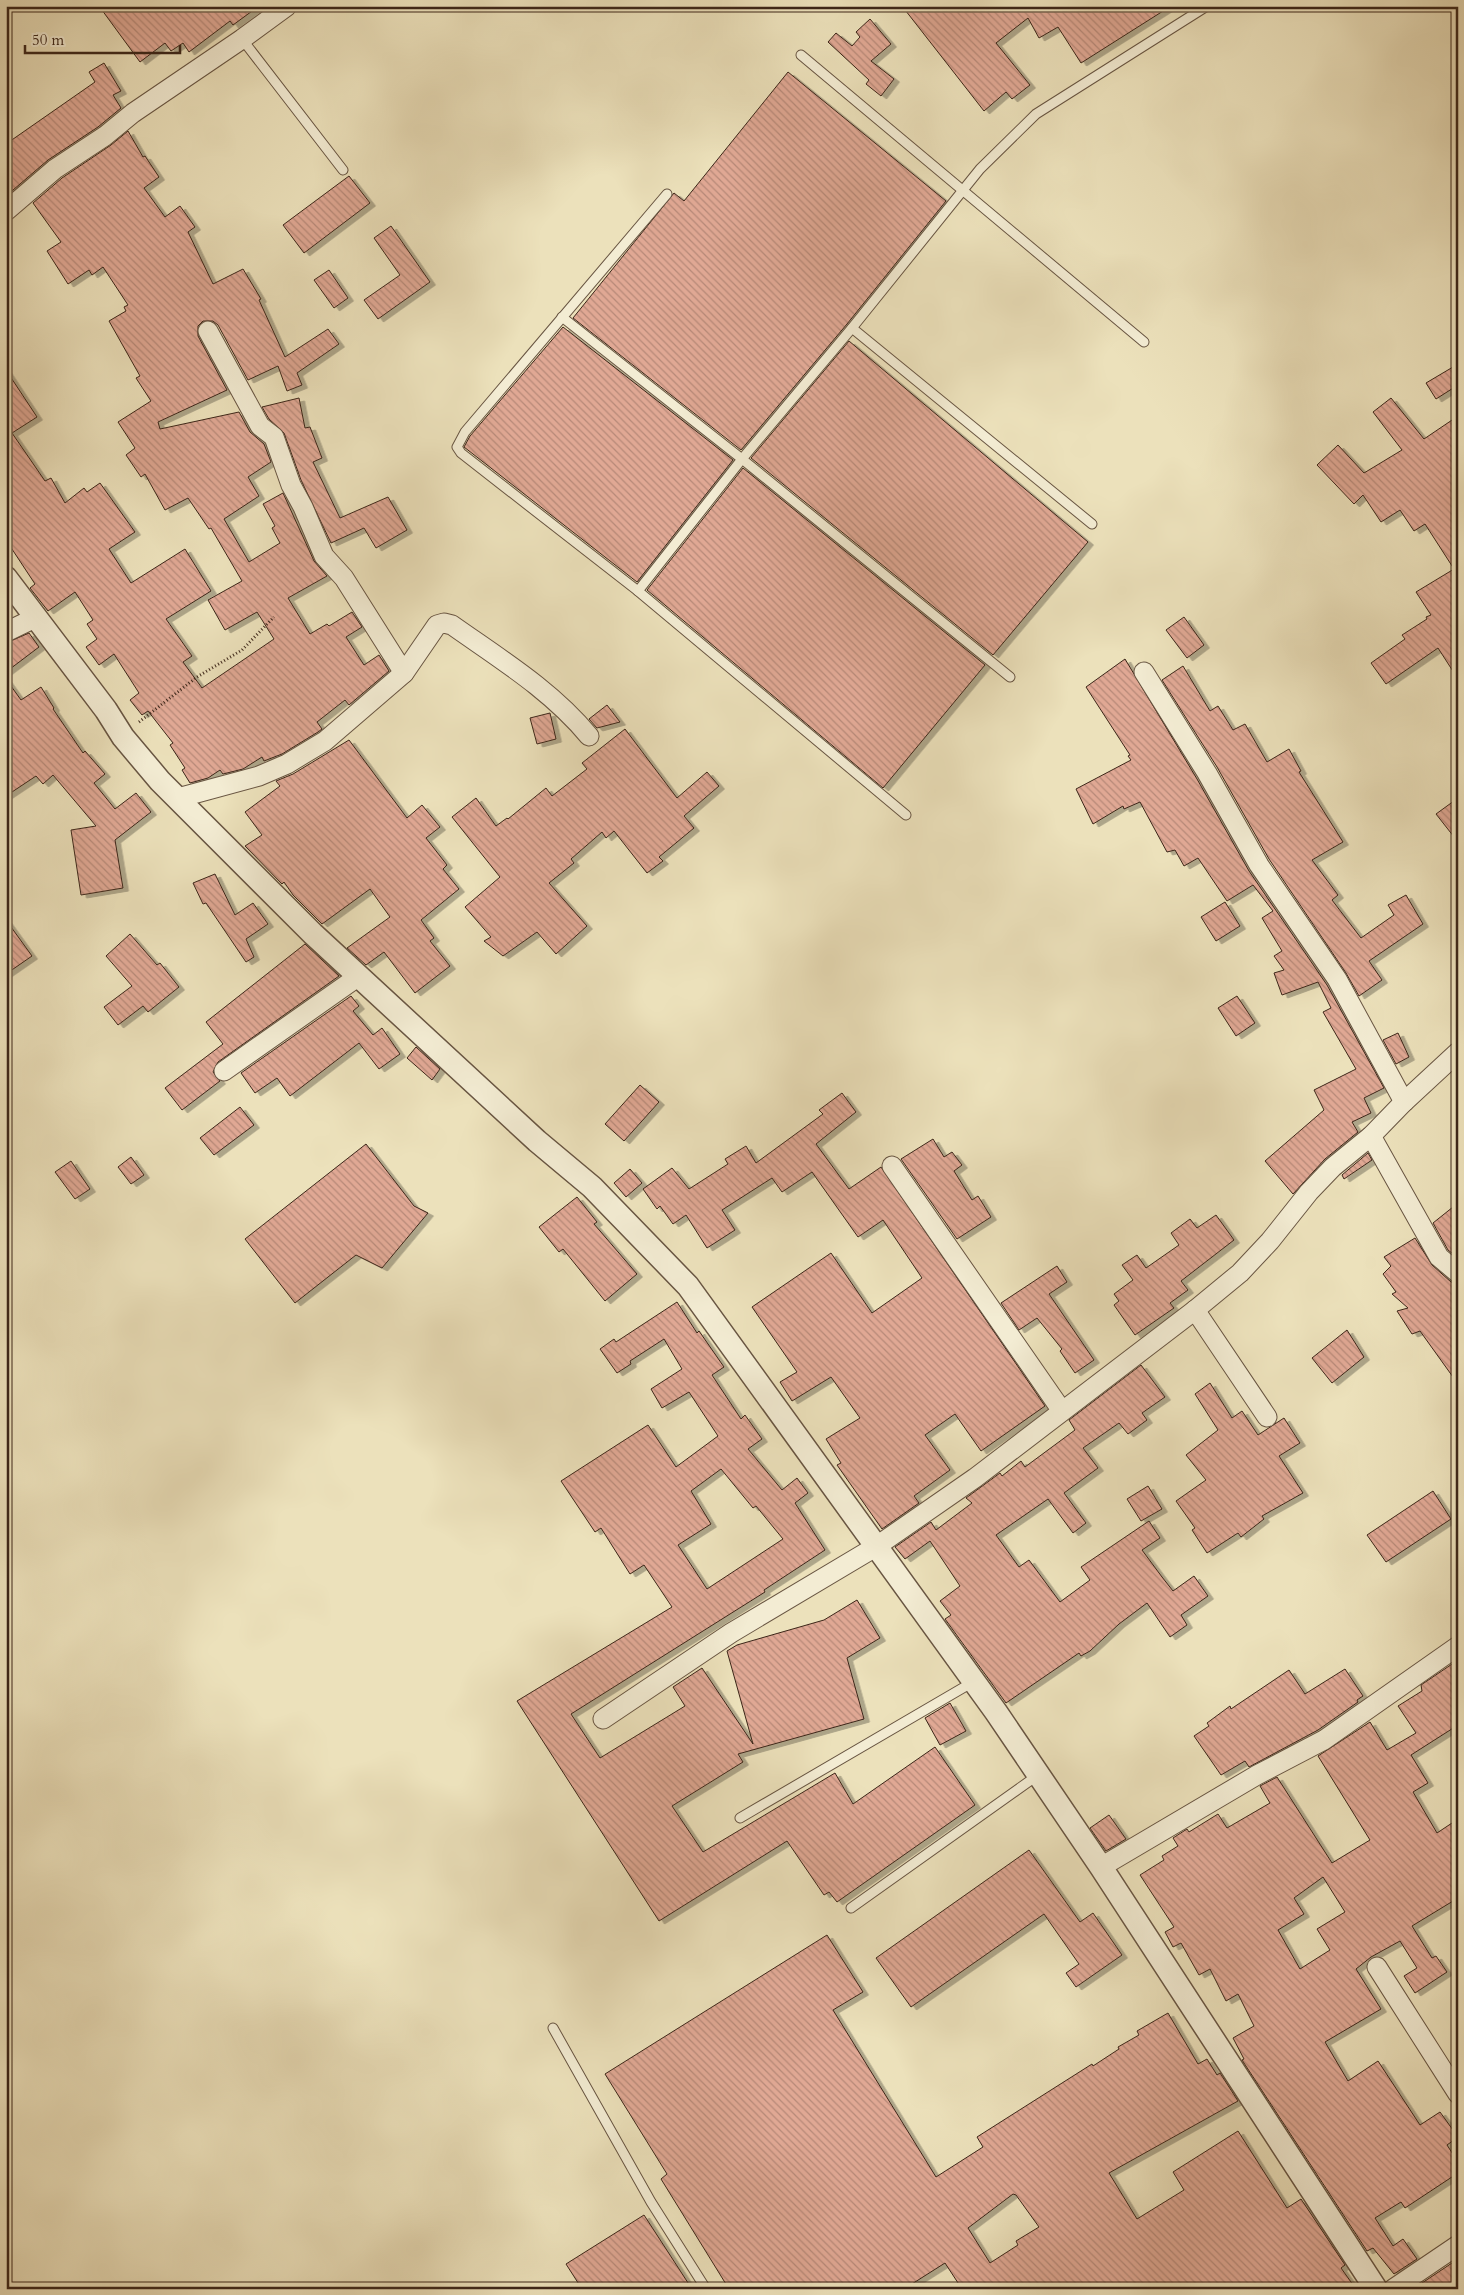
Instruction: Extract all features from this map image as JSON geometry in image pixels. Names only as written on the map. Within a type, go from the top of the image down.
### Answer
[{"type":"street","points":[[6,211],[55,169],[105,136],[133,113],[287,6]]},
{"type":"street","points":[[208,331],[260,426],[274,437],[290,485],[303,507],[324,556],[344,578],[404,673]]},
{"type":"street","points":[[6,578],[106,710],[123,736],[178,798],[272,894],[358,976],[537,1141],[592,1187],[688,1286],[877,1546],[1038,1775],[1101,1867],[1376,2289]]},
{"type":"street","points":[[6,632],[37,617]]},
{"type":"street","points":[[178,798],[260,776],[287,764],[325,741],[404,673],[437,625],[444,623],[452,625],[545,691],[589,736]]},
{"type":"street","points":[[1144,672],[1207,773],[1259,865],[1338,979],[1404,1102]]},
{"type":"street","points":[[224,1072],[358,976]]},
{"type":"street","points":[[603,1719],[731,1633],[877,1546],[975,1478],[1195,1310],[1240,1273],[1270,1241],[1309,1192],[1333,1167],[1371,1136],[1404,1102],[1458,1052]]},
{"type":"street","points":[[1371,1136],[1438,1257],[1458,1273]]},
{"type":"street","points":[[892,1166],[1062,1411]]},
{"type":"street","points":[[1195,1310],[1267,1417]]},
{"type":"street","points":[[1101,1867],[1257,1775],[1324,1740],[1458,1646]]},
{"type":"street","points":[[1377,1967],[1458,2094]]},
{"type":"street","points":[[1393,2289],[1458,2245]]},
{"type":"lane","points":[[638,591],[742,459],[852,328],[980,169],[1036,114],[1207,6]]},
{"type":"lane","points":[[242,39],[343,170]]},
{"type":"lane","points":[[801,55],[1144,342]]},
{"type":"lane","points":[[667,194],[465,432],[457,447],[461,453],[638,591],[906,815]]},
{"type":"lane","points":[[562,317],[742,459],[1010,677]]},
{"type":"lane","points":[[852,328],[1092,524]]},
{"type":"lane","points":[[740,1818],[973,1682]]},
{"type":"lane","points":[[851,1908],[1038,1775]]},
{"type":"lane","points":[[553,2028],[651,2202],[706,2289]]},
{"type":"path","points":[[123,736],[148,713],[174,694],[242,650],[274,617]]},
{"type":"building","points":[[99,6],[259,6],[233,25],[230,21],[189,52],[183,43],[171,51],[165,43],[140,62]]},
{"type":"building","points":[[902,6],[1171,6],[1081,63],[1058,27],[1039,38],[1028,18],[996,43],[1030,85],[1012,99],[1006,92],[984,111]]},
{"type":"building","points":[[870,19],[891,44],[871,61],[894,79],[881,96],[866,84],[869,80],[828,42],[836,33],[852,46],[860,37],[856,32]]},
{"type":"building","points":[[104,63],[121,91],[113,95],[121,108],[98,127],[48,160],[6,196],[6,144],[95,82],[89,72]]},
{"type":"building","points":[[788,72],[946,201],[847,324],[741,450],[573,318],[674,193],[684,201]]},
{"type":"building","points":[[128,131],[143,157],[145,156],[159,177],[144,188],[165,217],[180,206],[195,227],[188,232],[213,284],[243,269],[261,299],[259,300],[285,357],[328,329],[339,344],[297,373],[302,385],[287,391],[278,366],[248,380],[218,325],[213,321],[203,321],[198,326],[198,336],[227,390],[158,422],[160,429],[239,412],[250,432],[264,444],[271,462],[248,477],[259,496],[224,519],[249,562],[280,543],[272,528],[275,526],[263,504],[283,493],[314,561],[327,576],[288,598],[310,634],[327,624],[329,626],[352,612],[362,627],[346,637],[364,665],[379,655],[389,671],[349,705],[345,700],[317,722],[322,729],[282,754],[264,761],[262,757],[243,769],[223,774],[220,770],[208,778],[190,783],[182,770],[185,768],[170,745],[173,743],[148,711],[142,715],[130,700],[139,693],[114,654],[99,665],[86,647],[97,639],[87,624],[93,620],[75,592],[48,611],[30,588],[35,584],[6,540],[6,370],[37,417],[12,433],[45,481],[51,478],[65,503],[84,488],[87,492],[100,483],[135,532],[109,549],[131,583],[185,549],[211,591],[166,619],[192,656],[183,662],[202,688],[274,639],[257,612],[225,630],[208,600],[242,581],[211,528],[209,529],[188,498],[165,510],[145,474],[141,477],[126,455],[135,448],[118,422],[151,401],[136,378],[140,376],[109,321],[126,311],[124,307],[128,305],[103,267],[92,275],[89,270],[68,284],[47,251],[61,242],[33,203],[62,178],[111,145]]},
{"type":"building","points":[[349,176],[370,203],[304,253],[283,225]]},
{"type":"building","points":[[391,226],[430,282],[378,319],[364,300],[400,275],[374,238]]},
{"type":"building","points":[[329,270],[348,298],[334,308],[314,280]]},
{"type":"building","points":[[563,327],[733,460],[637,582],[464,447],[470,436]]},
{"type":"building","points":[[849,341],[1088,542],[993,655],[751,458]]},
{"type":"building","points":[[1458,364],[1458,385],[1436,399],[1426,383]]},
{"type":"building","points":[[299,398],[305,428],[310,427],[322,458],[313,462],[340,518],[388,497],[407,530],[376,548],[364,528],[331,543],[301,480],[284,433],[269,419],[262,407]]},
{"type":"building","points":[[1391,398],[1424,439],[1458,416],[1458,679],[1438,648],[1386,684],[1371,663],[1405,639],[1402,635],[1431,615],[1416,592],[1454,569],[1425,524],[1414,531],[1400,510],[1381,522],[1363,495],[1354,504],[1317,465],[1338,445],[1364,473],[1402,450],[1373,412]]},
{"type":"building","points":[[743,468],[985,665],[883,788],[647,590]]},
{"type":"building","points":[[1184,617],[1204,645],[1187,658],[1166,630]]},
{"type":"building","points":[[29,633],[39,647],[6,672],[6,643]]},
{"type":"building","points":[[1125,659],[1197,779],[1249,871],[1327,985],[1384,1088],[1364,1098],[1371,1113],[1352,1122],[1358,1132],[1325,1159],[1293,1194],[1265,1161],[1324,1110],[1314,1090],[1356,1069],[1323,1012],[1331,1008],[1318,982],[1282,995],[1274,973],[1284,970],[1274,956],[1282,951],[1262,918],[1273,911],[1253,885],[1227,901],[1198,858],[1184,866],[1175,850],[1167,852],[1140,802],[1124,809],[1123,806],[1093,824],[1076,789],[1131,760],[1128,756],[1130,755],[1086,687]]},
{"type":"building","points":[[1183,666],[1210,711],[1218,706],[1233,730],[1245,724],[1267,762],[1289,749],[1301,771],[1299,772],[1343,842],[1312,860],[1338,895],[1332,900],[1361,938],[1394,915],[1388,905],[1406,895],[1423,924],[1369,961],[1382,980],[1359,996],[1346,973],[1269,859],[1217,767],[1162,680]]},
{"type":"building","points":[[6,679],[21,700],[41,687],[53,709],[83,753],[85,751],[105,774],[94,783],[115,809],[136,793],[151,812],[115,840],[123,888],[81,895],[71,830],[96,826],[53,775],[43,784],[36,776],[6,796]]},
{"type":"building","points":[[607,705],[620,722],[597,728],[589,719]]},
{"type":"building","points":[[550,713],[556,739],[537,744],[530,718]]},
{"type":"building","points":[[625,729],[677,798],[707,772],[719,786],[684,816],[694,828],[659,857],[663,861],[647,873],[614,831],[606,838],[602,832],[571,859],[574,863],[549,883],[587,926],[556,954],[537,932],[503,956],[484,941],[491,937],[465,907],[500,877],[452,817],[476,798],[496,826],[508,819],[546,788],[552,796],[587,769],[582,763]]},
{"type":"building","points":[[349,740],[407,818],[422,805],[440,827],[426,838],[447,865],[443,869],[459,889],[421,920],[434,938],[430,941],[450,966],[415,993],[384,952],[366,965],[347,948],[390,917],[370,889],[322,924],[293,895],[284,882],[282,884],[245,846],[262,835],[245,812],[280,786],[276,781],[293,774]]},
{"type":"building","points":[[1458,798],[1458,842],[1436,814]]},
{"type":"building","points":[[215,874],[235,915],[253,903],[268,924],[246,939],[254,957],[246,962],[206,903],[203,904],[193,883]]},
{"type":"building","points":[[1225,902],[1240,926],[1216,941],[1201,917]]},
{"type":"building","points":[[6,920],[32,956],[6,974]]},
{"type":"building","points":[[130,934],[157,965],[160,963],[179,987],[148,1012],[143,1006],[118,1025],[104,1007],[132,986],[106,956]]},
{"type":"building","points":[[305,944],[339,976],[218,1062],[213,1072],[220,1081],[182,1110],[165,1088],[223,1044],[206,1022]]},
{"type":"building","points":[[351,996],[359,1006],[353,1011],[373,1035],[382,1028],[400,1054],[379,1069],[359,1043],[290,1096],[277,1078],[255,1093],[241,1073]]},
{"type":"building","points":[[1237,996],[1255,1023],[1236,1036],[1218,1008]]},
{"type":"building","points":[[1398,1033],[1409,1057],[1396,1064],[1383,1040]]},
{"type":"building","points":[[416,1047],[440,1069],[432,1080],[407,1058]]},
{"type":"building","points":[[640,1085],[659,1102],[624,1141],[605,1124]]},
{"type":"building","points":[[842,1093],[856,1112],[816,1144],[849,1189],[881,1167],[1045,1406],[981,1451],[955,1414],[925,1435],[950,1470],[914,1496],[919,1503],[882,1529],[837,1465],[841,1463],[826,1439],[860,1418],[831,1377],[792,1401],[780,1382],[797,1372],[752,1307],[831,1253],[872,1313],[922,1278],[883,1220],[858,1237],[812,1172],[782,1192],[772,1178],[722,1210],[735,1230],[707,1248],[686,1215],[673,1224],[660,1206],[657,1209],[643,1189],[672,1168],[689,1189],[728,1164],[725,1159],[746,1146],[756,1163],[823,1114],[819,1110]]},
{"type":"building","points":[[240,1107],[254,1125],[214,1155],[200,1138]]},
{"type":"building","points":[[933,1139],[944,1157],[952,1152],[962,1165],[954,1171],[972,1200],[978,1196],[991,1217],[957,1239],[901,1159]]},
{"type":"building","points":[[366,1144],[414,1206],[428,1213],[382,1268],[356,1255],[295,1303],[245,1239]]},
{"type":"building","points":[[1368,1153],[1372,1160],[1344,1179],[1342,1175]]},
{"type":"building","points":[[131,1157],[144,1175],[131,1184],[118,1167]]},
{"type":"building","points":[[71,1161],[90,1189],[75,1199],[55,1172]]},
{"type":"building","points":[[630,1169],[642,1183],[626,1197],[614,1183]]},
{"type":"building","points":[[577,1197],[597,1222],[594,1224],[637,1274],[605,1301],[563,1249],[559,1252],[539,1227]]},
{"type":"building","points":[[1458,1203],[1458,1258],[1448,1250],[1433,1223]]},
{"type":"building","points":[[1216,1215],[1234,1240],[1181,1281],[1188,1290],[1170,1303],[1174,1308],[1135,1335],[1114,1305],[1119,1301],[1114,1294],[1133,1280],[1122,1265],[1137,1255],[1146,1268],[1179,1245],[1171,1233],[1190,1219],[1197,1228]]},
{"type":"building","points":[[1415,1238],[1432,1265],[1451,1282],[1458,1284],[1458,1384],[1420,1331],[1412,1334],[1397,1311],[1408,1308],[1392,1294],[1396,1292],[1383,1274],[1391,1266],[1384,1257]]},
{"type":"building","points":[[1057,1266],[1067,1282],[1049,1294],[1094,1360],[1075,1373],[1060,1351],[1062,1349],[1037,1318],[1019,1330],[1001,1303]]},
{"type":"building","points":[[677,1302],[697,1333],[699,1331],[724,1367],[712,1375],[741,1419],[745,1415],[762,1439],[748,1449],[782,1490],[797,1478],[808,1493],[795,1503],[825,1550],[764,1590],[765,1592],[571,1714],[600,1758],[685,1706],[673,1687],[702,1668],[753,1744],[727,1651],[737,1645],[824,1620],[857,1600],[880,1638],[847,1658],[864,1719],[738,1754],[743,1762],[672,1806],[703,1852],[835,1773],[853,1804],[935,1747],[975,1805],[837,1902],[829,1892],[824,1895],[787,1841],[659,1921],[517,1701],[672,1607],[644,1565],[630,1574],[601,1528],[595,1532],[561,1481],[648,1425],[676,1467],[718,1436],[689,1392],[662,1408],[651,1389],[682,1369],[664,1339],[630,1361],[631,1364],[617,1373],[600,1349],[614,1339],[616,1342]],"holes":[[[721,1469],[753,1508],[756,1506],[783,1539],[707,1589],[678,1545],[711,1524],[691,1491]]]},
{"type":"building","points":[[1347,1330],[1364,1357],[1332,1383],[1312,1358]]},
{"type":"building","points":[[1141,1365],[1165,1397],[1142,1413],[1147,1420],[1128,1434],[1119,1423],[1083,1448],[1098,1468],[1064,1493],[1086,1523],[1073,1533],[1048,1499],[996,1535],[1019,1567],[1029,1560],[1060,1602],[1090,1580],[1081,1567],[1149,1521],[1160,1538],[1142,1550],[1173,1591],[1194,1576],[1208,1596],[1181,1615],[1187,1625],[1170,1637],[1147,1603],[1119,1624],[1090,1651],[1081,1656],[1079,1653],[1006,1703],[945,1619],[951,1615],[940,1601],[960,1586],[930,1541],[905,1559],[895,1547],[931,1522],[936,1530],[972,1503],[966,1498],[1000,1473],[1002,1476],[1021,1461],[1025,1467],[1075,1430],[1069,1420]]},
{"type":"building","points":[[1210,1383],[1232,1418],[1242,1411],[1258,1435],[1284,1418],[1300,1443],[1279,1456],[1303,1493],[1262,1516],[1264,1519],[1241,1537],[1238,1533],[1207,1553],[1192,1530],[1195,1528],[1176,1501],[1206,1480],[1186,1455],[1218,1430],[1195,1394]]},
{"type":"building","points":[[1148,1486],[1162,1509],[1141,1521],[1127,1499]]},
{"type":"building","points":[[1433,1491],[1451,1519],[1386,1562],[1367,1535]]},
{"type":"building","points":[[1458,1660],[1458,1725],[1411,1755],[1428,1783],[1413,1792],[1437,1833],[1458,1819],[1458,1898],[1412,1926],[1432,1958],[1436,1956],[1447,1972],[1415,1993],[1404,1976],[1417,1968],[1400,1941],[1371,1957],[1356,1969],[1381,2009],[1325,2042],[1348,2081],[1378,2061],[1420,2125],[1440,2112],[1458,2137],[1447,2145],[1458,2162],[1458,2173],[1405,2208],[1401,2202],[1375,2218],[1393,2246],[1403,2239],[1417,2259],[1394,2274],[1373,2248],[1367,2251],[1242,2060],[1244,2059],[1233,2038],[1254,2026],[1238,1994],[1226,2001],[1210,1969],[1199,1975],[1181,1943],[1173,1947],[1165,1932],[1174,1927],[1140,1875],[1164,1860],[1162,1856],[1178,1846],[1173,1838],[1187,1829],[1189,1832],[1218,1814],[1227,1828],[1270,1803],[1260,1786],[1277,1777],[1332,1863],[1370,1840],[1318,1756],[1370,1722],[1387,1750],[1416,1733],[1398,1706],[1422,1691],[1421,1685]],"holes":[[[1323,1877],[1345,1912],[1317,1929],[1330,1950],[1300,1969],[1278,1930],[1304,1914],[1294,1898]]]},
{"type":"building","points":[[1345,1669],[1363,1696],[1357,1700],[1358,1702],[1318,1730],[1249,1767],[1245,1761],[1221,1775],[1194,1736],[1209,1726],[1207,1723],[1230,1706],[1231,1709],[1289,1670],[1305,1694]]},
{"type":"building","points":[[950,1703],[966,1731],[940,1745],[925,1718]]},
{"type":"building","points":[[1109,1815],[1126,1839],[1106,1851],[1090,1828]]},
{"type":"building","points":[[1029,1850],[1080,1922],[1093,1913],[1122,1955],[1076,1987],[1066,1973],[1079,1964],[1044,1914],[911,2007],[876,1958]]},
{"type":"building","points":[[827,1935],[863,1992],[833,2010],[936,2177],[983,2147],[977,2137],[1092,2064],[1093,2066],[1119,2049],[1118,2047],[1139,2035],[1137,2031],[1168,2013],[1198,2064],[1207,2059],[1217,2075],[1220,2073],[1238,2101],[1109,2173],[1137,2219],[1184,2190],[1173,2172],[1238,2131],[1287,2208],[1301,2199],[1345,2265],[1341,2268],[1356,2289],[962,2289],[945,2263],[904,2289],[729,2289],[661,2179],[667,2174],[605,2074]],"holes":[[[1013,2194],[1016,2195],[1039,2227],[1016,2241],[1018,2245],[990,2263],[968,2228]]]},
{"type":"building","points":[[644,2215],[692,2289],[582,2289],[566,2264]]},
{"type":"building","points":[[1458,2259],[1458,2289],[1413,2289]]}]
